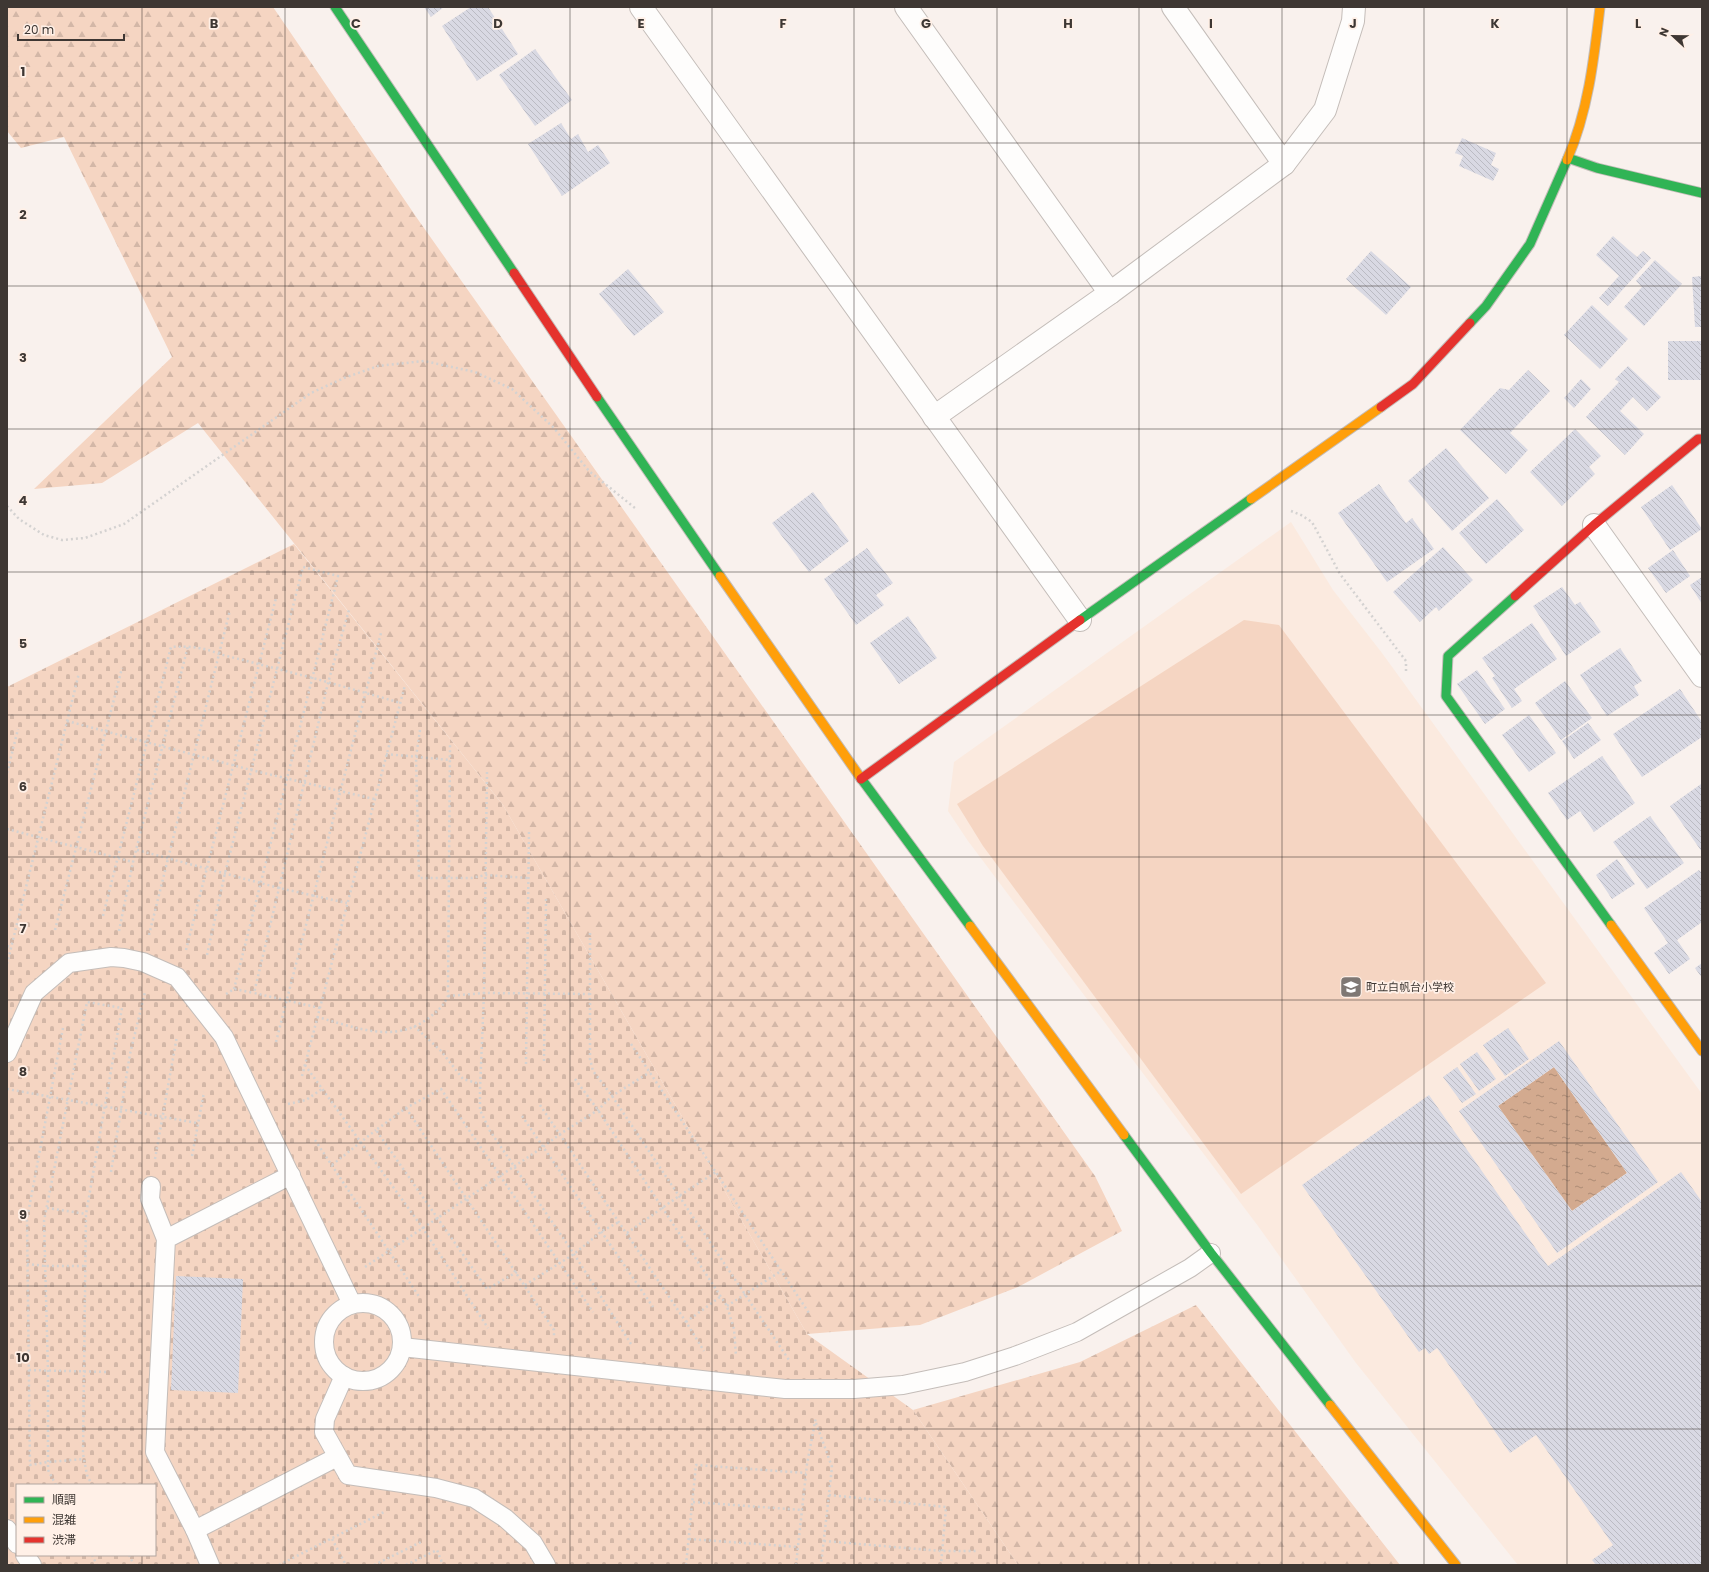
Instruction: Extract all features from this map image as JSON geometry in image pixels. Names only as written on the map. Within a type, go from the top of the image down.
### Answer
[{"type":"street","points":[[335,7],[671,506],[861,779],[1211,1253],[1456,1565]]},
{"type":"street","points":[[641,7],[1080,620]]},
{"type":"street","points":[[906,7],[1110,293]]},
{"type":"street","points":[[1172,7],[1284,164]]},
{"type":"street","points":[[934,417],[1110,293],[1284,164],[1325,110],[1351,28],[1354,7]]},
{"type":"street","points":[[861,779],[1080,620],[1413,384],[1486,306],[1530,244],[1568,158],[1580,124],[1593,68],[1600,7]]},
{"type":"street","points":[[1568,158],[1597,168],[1702,193]]},
{"type":"street","points":[[1702,439],[1698,439],[1594,525],[1448,656],[1446,696],[1702,1051]]},
{"type":"street","points":[[1594,525],[1702,676]]},
{"type":"lane","points":[[7,1053],[34,993],[69,963],[111,957],[148,965],[177,977],[224,1037],[352,1304]]},
{"type":"lane","points":[[166,1239],[291,1175]]},
{"type":"lane","points":[[151,1186],[150,1200],[166,1239],[155,1452],[214,1564]]},
{"type":"lane","points":[[402,1347],[486,1355],[629,1373],[785,1389],[854,1389],[904,1385],[965,1372],[1015,1356],[1077,1332],[1190,1268],[1211,1253]]},
{"type":"lane","points":[[365,1302],[378,1305],[389,1312],[398,1322],[402,1335],[402,1347],[398,1360],[390,1370],[380,1378],[362,1381],[344,1376],[334,1368],[327,1357],[324,1345],[325,1332],[331,1320],[340,1310],[352,1304],[365,1302]]},
{"type":"lane","points":[[344,1376],[325,1419],[324,1432],[348,1475],[436,1488],[474,1498],[505,1518],[533,1543],[546,1565]]},
{"type":"lane","points":[[195,1530],[337,1457]]},
{"type":"lane","points":[[7,1529],[16,1542]]},
{"type":"lane","points":[[26,1556],[32,1565]]},
{"type":"path","points":[[7,506],[19,519],[44,536],[62,540],[85,538],[124,524],[312,393],[344,378],[378,366],[424,361],[475,372],[512,389],[554,428],[589,471],[635,508],[654,511],[671,506]]},
{"type":"path","points":[[1291,511],[1312,522],[1340,574],[1406,661],[1406,670]]},
{"type":"path","points":[[207,955],[225,873],[303,567],[338,576],[234,989],[320,1008]]},
{"type":"path","points":[[177,977],[207,868],[276,598]]},
{"type":"path","points":[[111,1172],[130,1054],[168,859],[230,610]]},
{"type":"path","points":[[254,993],[328,683],[348,610]]},
{"type":"path","points":[[276,1042],[380,633]]},
{"type":"path","points":[[122,916],[136,850],[188,646]]},
{"type":"path","points":[[102,916],[171,647],[188,646],[208,650],[258,665],[313,678],[401,703]]},
{"type":"path","points":[[55,930],[122,668]]},
{"type":"path","points":[[7,964],[79,673]]},
{"type":"path","points":[[302,1076],[405,685]]},
{"type":"path","points":[[67,721],[251,770],[374,799]]},
{"type":"path","points":[[7,774],[18,728]]},
{"type":"path","points":[[420,730],[416,757],[419,878],[471,878],[486,875],[528,878]]},
{"type":"path","points":[[317,1017],[375,1032],[404,1031],[424,1021],[444,1005],[448,996],[450,745]]},
{"type":"path","points":[[386,754],[450,760]]},
{"type":"path","points":[[487,772],[484,993],[480,1110],[490,1131],[574,1254],[631,1343],[629,1373]]},
{"type":"path","points":[[7,829],[134,862]]},
{"type":"path","points":[[526,1064],[529,831]]},
{"type":"path","points":[[136,850],[279,888],[313,894],[347,903]]},
{"type":"path","points":[[544,1062],[546,899]]},
{"type":"path","points":[[590,934],[590,1059],[593,1072],[612,1096],[789,1360],[785,1389]]},
{"type":"path","points":[[7,946],[11,947]]},
{"type":"path","points":[[448,996],[484,993],[590,994]]},
{"type":"path","points":[[55,1484],[48,1470],[48,1372],[44,1221],[87,1002],[122,1008],[106,1107],[86,1214],[84,1460],[87,1475],[92,1484]]},
{"type":"path","points":[[414,1026],[441,1051],[463,1080],[480,1084]]},
{"type":"path","points":[[63,1028],[27,1218],[30,1465],[48,1462],[84,1460]]},
{"type":"path","points":[[151,1186],[161,1118],[177,1036]]},
{"type":"path","points":[[631,1044],[810,1313]]},
{"type":"path","points":[[305,1064],[422,1227],[488,1328],[486,1355]]},
{"type":"path","points":[[360,1270],[560,1134],[598,1110],[612,1096],[650,1072]]},
{"type":"path","points":[[575,1079],[598,1110],[726,1306],[734,1329],[736,1350],[734,1384]]},
{"type":"path","points":[[7,1089],[161,1118],[197,1123]]},
{"type":"path","points":[[287,1104],[306,1100],[322,1089]]},
{"type":"path","points":[[332,1165],[406,1108],[441,1089],[593,1312]]},
{"type":"path","points":[[192,1156],[204,1092]]},
{"type":"path","points":[[540,1105],[627,1233],[706,1354]]},
{"type":"path","points":[[406,1108],[517,1272],[554,1330]]},
{"type":"path","points":[[522,1116],[653,1307]]},
{"type":"path","points":[[376,1130],[486,1289],[517,1272]]},
{"type":"path","points":[[315,1140],[420,1298]]},
{"type":"path","points":[[627,1233],[716,1172]]},
{"type":"path","points":[[47,1208],[86,1214]]},
{"type":"path","points":[[525,1284],[574,1254],[602,1232],[619,1222]]},
{"type":"path","points":[[28,1264],[45,1266],[86,1266]]},
{"type":"path","points":[[726,1306],[781,1271]]},
{"type":"path","points":[[686,1322],[720,1297]]},
{"type":"path","points":[[29,1370],[48,1372],[106,1372]]},
{"type":"path","points":[[796,1565],[806,1473],[816,1422],[819,1390]]},
{"type":"path","points":[[816,1422],[832,1467],[821,1565]]},
{"type":"path","points":[[686,1565],[696,1465],[806,1473]]},
{"type":"path","points":[[829,1495],[946,1507],[941,1551],[941,1565]]},
{"type":"path","points":[[693,1502],[802,1510]]},
{"type":"path","points":[[279,1565],[386,1511]]},
{"type":"path","points":[[332,1539],[346,1565]]},
{"type":"path","points":[[689,1539],[798,1547]]},
{"type":"path","points":[[824,1540],[941,1551],[977,1552]]},
{"type":"path","points":[[374,1565],[423,1541]]},
{"type":"path","points":[[406,1565],[437,1550],[443,1565]]},
{"type":"path","points":[[92,1556],[97,1565]]},
{"type":"path","points":[[129,1556],[134,1565]]},
{"type":"shaded area","name":"町立白帆台小学校","points":[[1291,522],[1333,590],[1382,653],[1702,1094],[1702,1565],[1518,1565],[1356,1363],[1258,1226],[968,841],[948,811],[954,762]]},
{"type":"green space","points":[[7,7],[273,7],[419,221],[1095,1176],[1122,1231],[1018,1287],[920,1325],[807,1334],[503,805],[198,423],[102,483],[34,489],[172,357],[64,137],[21,148],[7,131]]},
{"type":"green space","points":[[294,544],[503,805],[807,1334],[913,1410],[1018,1565],[7,1565],[7,687]]},
{"type":"green space","points":[[1244,620],[1279,625],[1546,983],[1241,1194],[983,846],[957,804]]},
{"type":"green space","points":[[1196,1305],[1400,1565],[1018,1565],[913,1410],[1080,1362]]},
{"type":"water","points":[[1554,1067],[1627,1173],[1572,1211],[1498,1106]]},
{"type":"building","points":[[424,7],[444,7],[431,17]]},
{"type":"building","points":[[471,7],[488,7],[518,54],[477,81],[442,26]]},
{"type":"building","points":[[535,49],[572,100],[535,126],[499,75]]},
{"type":"building","points":[[561,123],[571,139],[578,134],[588,152],[598,145],[610,163],[562,196],[528,144]]},
{"type":"building","points":[[1462,138],[1496,153],[1491,165],[1499,169],[1493,181],[1459,166],[1463,156],[1455,153]]},
{"type":"building","points":[[1613,236],[1637,257],[1643,251],[1651,258],[1608,306],[1599,298],[1619,276],[1596,255]]},
{"type":"building","points":[[1371,251],[1411,287],[1386,315],[1346,279]]},
{"type":"building","points":[[1655,260],[1682,284],[1644,326],[1624,307],[1642,287],[1636,281]]},
{"type":"building","points":[[628,269],[664,312],[634,336],[599,294]]},
{"type":"building","points":[[1702,276],[1702,327],[1695,327],[1692,277]]},
{"type":"building","points":[[1592,305],[1628,339],[1600,369],[1564,335]]},
{"type":"building","points":[[1668,341],[1702,341],[1702,380],[1668,380]]},
{"type":"building","points":[[1628,366],[1661,397],[1647,411],[1633,397],[1620,411],[1644,434],[1625,455],[1586,417],[1619,382],[1615,379]]},
{"type":"building","points":[[1528,370],[1550,391],[1510,433],[1528,450],[1506,474],[1460,430],[1500,388],[1509,390]]},
{"type":"building","points":[[1581,379],[1591,389],[1574,408],[1564,398]]},
{"type":"building","points":[[1575,429],[1601,456],[1589,467],[1595,474],[1562,506],[1530,472]]},
{"type":"building","points":[[1446,448],[1489,498],[1452,531],[1408,481]]},
{"type":"building","points":[[1379,484],[1406,523],[1412,518],[1434,549],[1387,582],[1338,513]]},
{"type":"building","points":[[1672,485],[1702,529],[1670,550],[1641,507]]},
{"type":"building","points":[[813,492],[849,541],[809,572],[772,523]]},
{"type":"building","points":[[1497,499],[1524,530],[1486,564],[1459,533]]},
{"type":"building","points":[[1443,547],[1473,580],[1439,611],[1436,607],[1420,622],[1393,592]]},
{"type":"building","points":[[867,548],[893,583],[876,595],[884,605],[856,625],[824,579]]},
{"type":"building","points":[[1673,550],[1690,576],[1666,593],[1648,568]]},
{"type":"building","points":[[1702,577],[1702,604],[1690,585]]},
{"type":"building","points":[[1562,587],[1575,605],[1580,602],[1601,632],[1566,656],[1533,606]]},
{"type":"building","points":[[908,616],[937,658],[899,684],[870,643]]},
{"type":"building","points":[[1532,623],[1557,659],[1514,689],[1522,701],[1512,708],[1492,678],[1495,676],[1482,658]]},
{"type":"building","points":[[1620,648],[1642,681],[1634,686],[1639,695],[1607,716],[1580,675]]},
{"type":"building","points":[[1477,670],[1505,709],[1485,724],[1457,684]]},
{"type":"building","points":[[1565,681],[1592,718],[1561,740],[1535,703]]},
{"type":"building","points":[[1680,689],[1702,722],[1702,737],[1642,777],[1613,734]]},
{"type":"building","points":[[1529,715],[1556,753],[1529,772],[1502,735]]},
{"type":"building","points":[[1588,723],[1601,740],[1574,759],[1562,741]]},
{"type":"building","points":[[1602,756],[1635,803],[1594,832],[1580,811],[1567,820],[1548,793]]},
{"type":"building","points":[[1701,784],[1702,785],[1702,852],[1670,806]]},
{"type":"building","points":[[1650,816],[1684,863],[1647,889],[1613,842]]},
{"type":"building","points":[[1617,859],[1635,884],[1612,899],[1596,875]]},
{"type":"building","points":[[1699,870],[1702,873],[1702,922],[1677,940],[1690,959],[1669,974],[1654,953],[1668,943],[1644,908]]},
{"type":"building","points":[[1702,963],[1702,978],[1695,968]]},
{"type":"building","points":[[1508,1028],[1529,1059],[1505,1076],[1483,1045]]},
{"type":"building","points":[[1559,1041],[1658,1182],[1557,1253],[1459,1111]],"holes":[[[1554,1067],[1627,1173],[1572,1211],[1498,1106]]]},
{"type":"building","points":[[1477,1052],[1496,1079],[1479,1091],[1460,1064]]},
{"type":"building","points":[[1457,1067],[1476,1094],[1462,1103],[1443,1077]]},
{"type":"building","points":[[1429,1095],[1548,1266],[1681,1172],[1702,1202],[1702,1565],[1596,1565],[1592,1560],[1613,1545],[1536,1435],[1510,1453],[1437,1348],[1429,1354],[1425,1348],[1419,1352],[1302,1185]]},
{"type":"building","points":[[176,1276],[243,1279],[238,1393],[171,1390]]},
{"type":"traffic: fast","points":[[335,7],[514,273]]},
{"type":"traffic: fast","points":[[1568,158],[1597,168],[1702,193]]},
{"type":"traffic: fast","points":[[1470,323],[1486,306],[1530,244],[1567,160]]},
{"type":"traffic: fast","points":[[597,397],[720,576]]},
{"type":"traffic: fast","points":[[1080,620],[1251,499]]},
{"type":"traffic: fast","points":[[1515,596],[1448,656],[1446,696],[1611,925]]},
{"type":"traffic: fast","points":[[860,777],[970,926]]},
{"type":"traffic: fast","points":[[1124,1135],[1211,1253],[1330,1405]]},
{"type":"traffic: slow","points":[[1567,160],[1585,104],[1600,7]]},
{"type":"traffic: slow","points":[[1251,499],[1381,407]]},
{"type":"traffic: slow","points":[[720,576],[860,777]]},
{"type":"traffic: slow","points":[[1611,925],[1702,1051]]},
{"type":"traffic: slow","points":[[970,926],[1124,1135]]},
{"type":"traffic: slow","points":[[1330,1405],[1456,1565]]},
{"type":"traffic: jam","points":[[514,273],[597,397]]},
{"type":"traffic: jam","points":[[1381,407],[1413,384],[1470,323]]},
{"type":"traffic: jam","points":[[1515,596],[1594,525],[1698,439],[1702,439]]},
{"type":"traffic: jam","points":[[861,779],[1080,620]]},
{"type":"place","name":"町立白帆台小学校","points":[[1351,987]]}]
